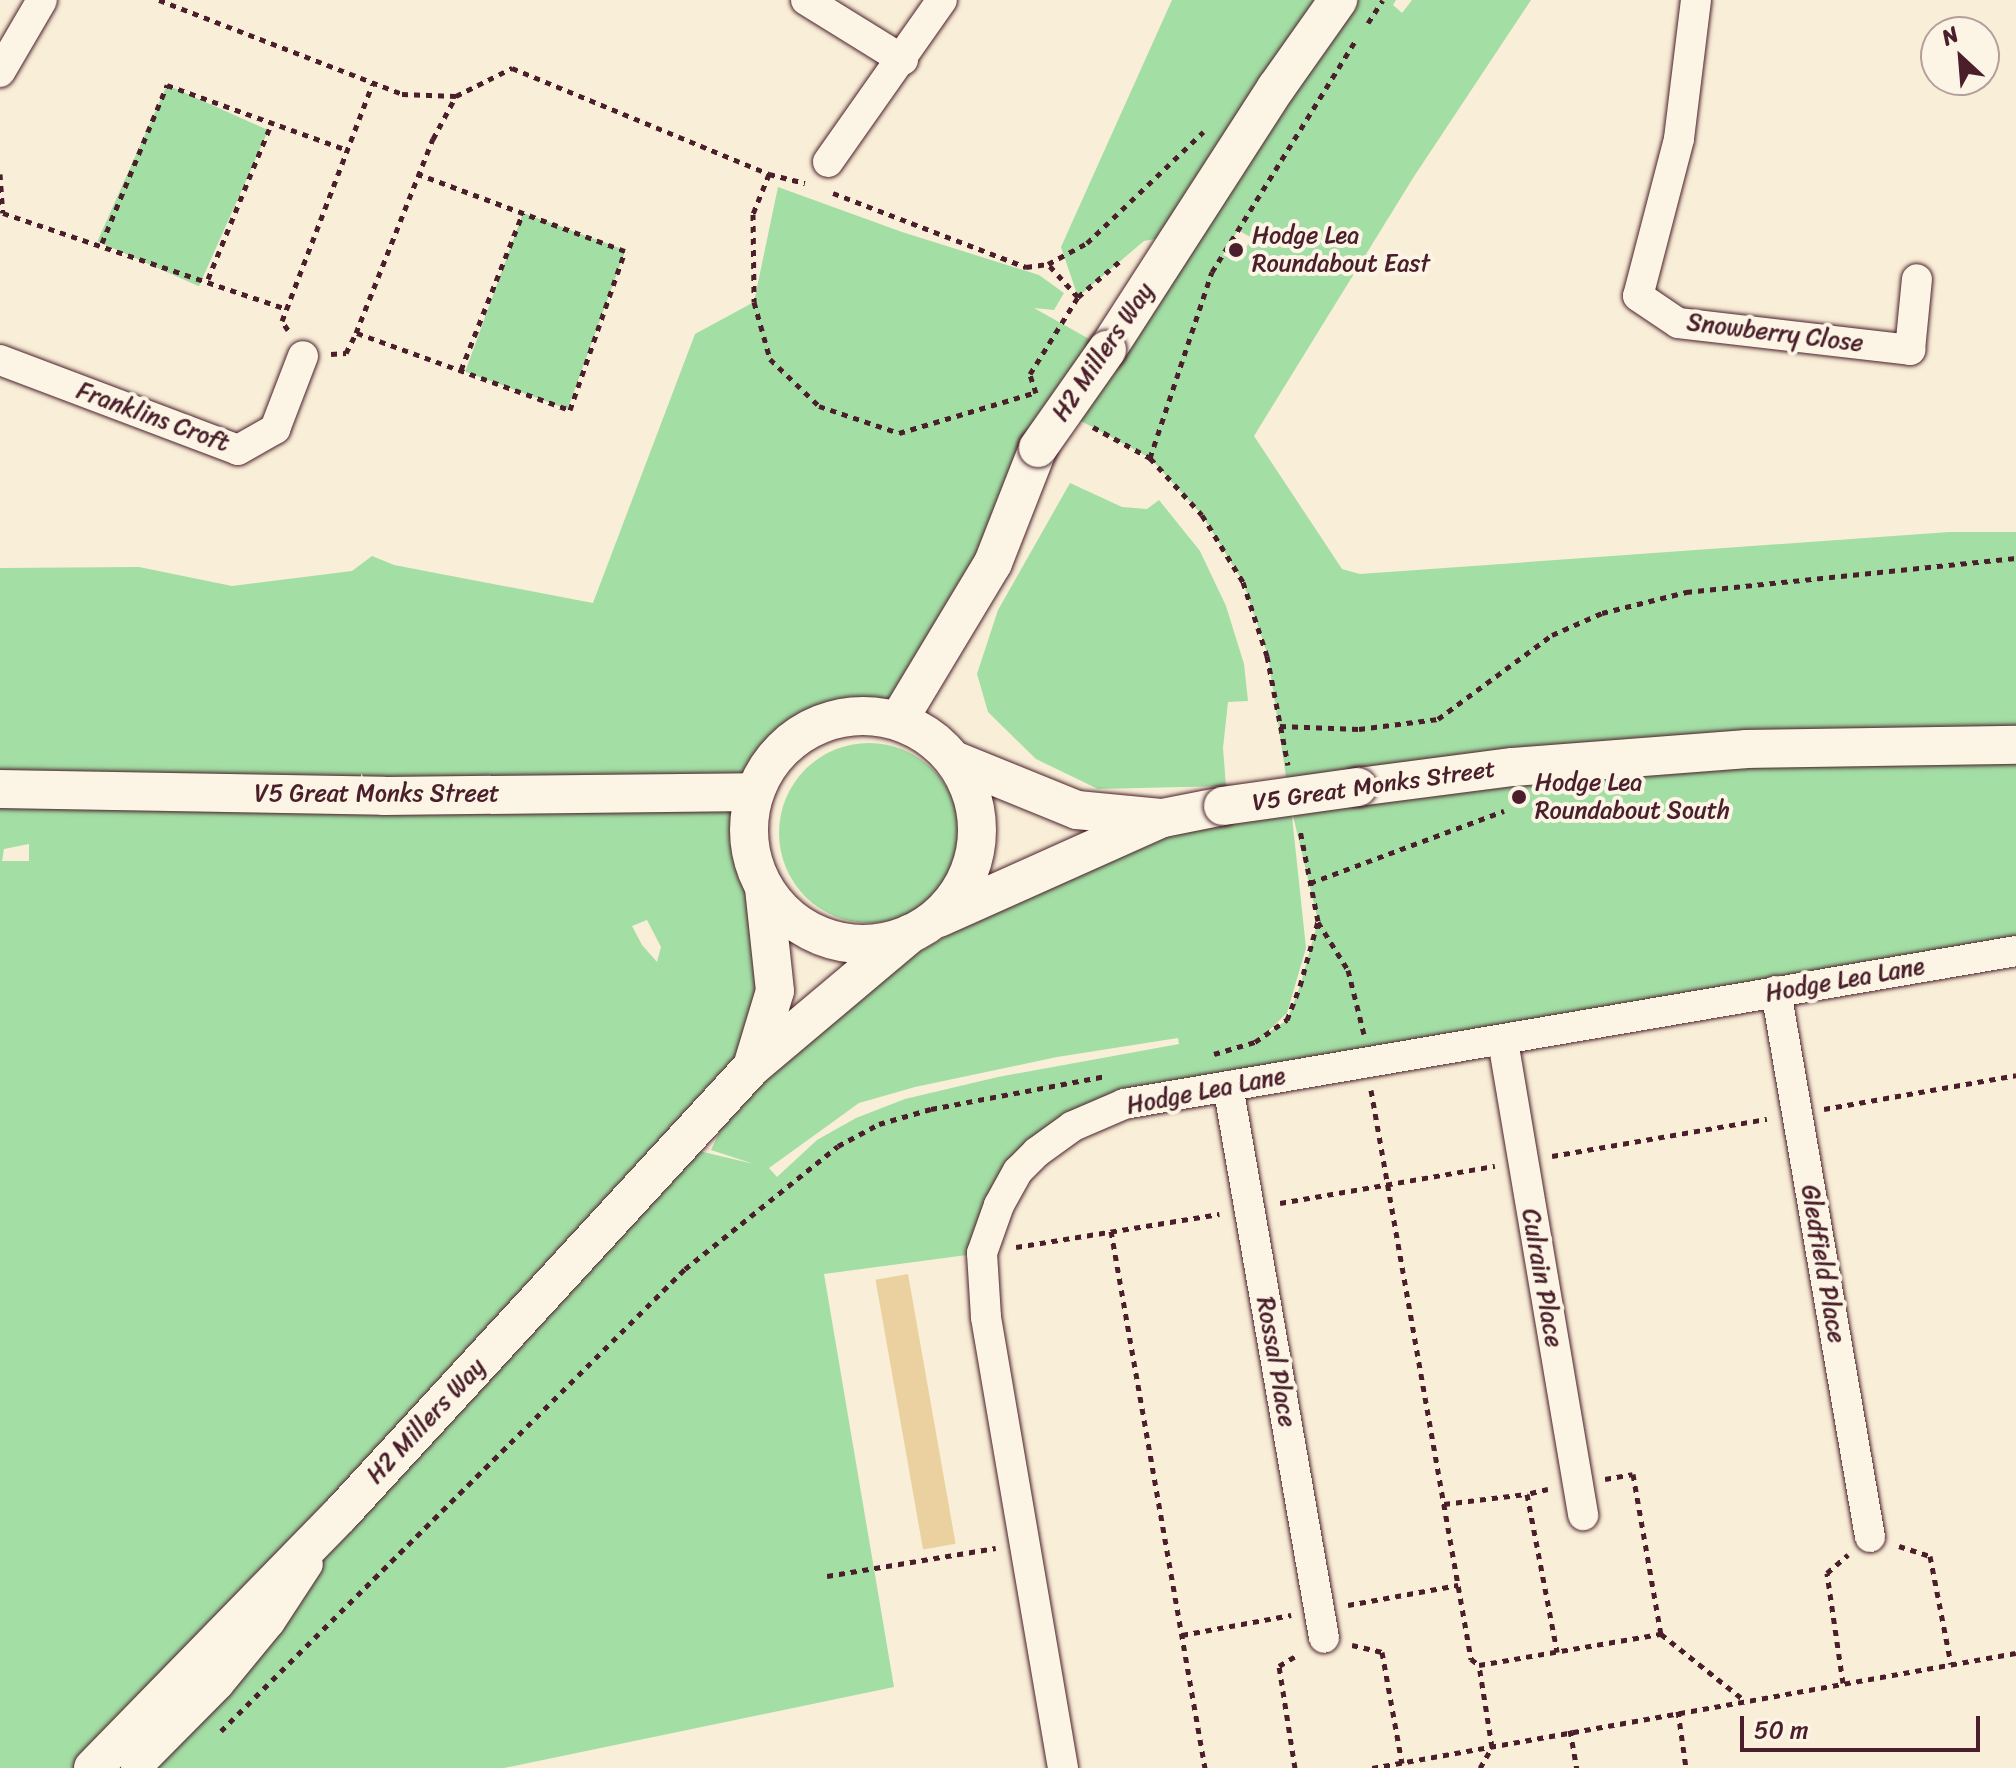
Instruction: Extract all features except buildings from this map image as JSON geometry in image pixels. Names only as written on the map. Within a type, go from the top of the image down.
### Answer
[{"type":"street","points":[[0,72],[42,0]]},
{"type":"street","points":[[806,0],[903,60]]},
{"type":"street","points":[[825,176],[942,0]]},
{"type":"street","name":"H2 Millers Way","points":[[898,721],[993,563],[1038,448],[1107,350],[1276,88],[1338,0]]},
{"type":"street","name":"Snowberry Close","points":[[1696,0],[1679,139],[1638,296],[1678,323],[1910,350],[1917,279]]},
{"type":"street","name":"Franklins Croft","points":[[0,360],[238,450],[275,429],[303,356]]},
{"type":"street","points":[[849,716],[898,721],[929,736],[954,760],[967,783],[975,808],[977,834],[973,860],[964,884],[949,905],[920,928],[864,944],[840,942],[796,923],[764,888],[751,857],[748,835],[754,792],[765,769],[784,746],[807,730],[849,716]]},
{"type":"street","name":"V5 Great Monks Street","points":[[920,928],[1163,818],[1223,806],[1513,767],[1747,749],[2016,745]]},
{"type":"street","name":"V5 Great Monks Street","points":[[954,760],[1077,810],[1163,818]]},
{"type":"street","name":"V5 Great Monks Street","points":[[0,789],[384,796],[754,792]]},
{"type":"street","name":"H2 Millers Way","points":[[752,1067],[775,991],[764,888]]},
{"type":"street","name":"H2 Millers Way","points":[[93,1768],[340,1515],[752,1067],[920,928]]},
{"type":"street","name":"Hodge Lea Lane","points":[[1063,1768],[986,1317],[982,1253],[999,1205],[1018,1171],[1037,1152],[1073,1126],[1124,1104],[2016,951]]},
{"type":"street","name":"Gledfield Place","points":[[1776,991],[1870,1537]]},
{"type":"street","name":"Culrain Place","points":[[1503,1041],[1583,1515]]},
{"type":"street","name":"Rossal Place","points":[[1228,1086],[1324,1638]]},
{"type":"street","points":[[136,1768],[219,1684],[262,1632],[340,1515]]},
{"type":"path","points":[[159,0],[372,85],[402,94],[456,96],[512,68],[769,174],[808,184]]},
{"type":"path","points":[[1150,458],[1212,272],[1383,0]]},
{"type":"path","points":[[102,243],[167,85],[348,150]]},
{"type":"path","points":[[372,85],[282,321],[303,356],[346,353],[418,174],[456,96]]},
{"type":"path","points":[[208,279],[272,122]]},
{"type":"path","points":[[825,176],[1026,267],[1048,264],[1087,243],[1198,138],[1207,125]]},
{"type":"path","points":[[0,174],[3,213],[287,309]]},
{"type":"path","points":[[356,333],[570,410],[625,251],[418,174]]},
{"type":"path","points":[[769,174],[753,214],[754,302],[770,359],[819,406],[899,433],[1034,392]]},
{"type":"path","points":[[461,370],[523,213]]},
{"type":"path","points":[[1045,399],[1034,392],[1030,374],[1078,297],[1122,260]]},
{"type":"path","points":[[1048,264],[1078,297]]},
{"type":"path","points":[[1081,421],[1150,458],[1202,515],[1243,582],[1267,656],[1289,773]]},
{"type":"path","points":[[1280,726],[1359,729],[1438,719],[1552,635],[1602,613],[1686,592],[2016,558]]},
{"type":"path","points":[[1310,883],[1504,811]]},
{"type":"path","points":[[1298,820],[1318,921],[1348,970],[1369,1062],[1471,1659],[1479,1665],[1492,1747],[1480,1768]]},
{"type":"path","points":[[1207,1056],[1255,1042],[1287,1020],[1318,921]]},
{"type":"path","points":[[209,1742],[685,1269],[838,1146],[879,1124],[931,1109],[1107,1076]]},
{"type":"path","points":[[1111,1231],[1205,1768]]},
{"type":"path","points":[[1444,1504],[1527,1494]]},
{"type":"path","points":[[1843,1683],[1827,1573],[1870,1537],[1930,1556],[1951,1664]]},
{"type":"path","points":[[827,1576],[1024,1544]]},
{"type":"path","points":[[1479,1665],[1661,1634],[1744,1700]]},
{"type":"path","points":[[1295,1768],[1279,1666],[1324,1638],[1382,1652],[1402,1763]]},
{"type":"path","points":[[1372,1768],[1570,1730],[2016,1653]]},
{"type":"path","points":[[1678,1711],[1686,1768]]},
{"type":"path","points":[[1570,1730],[1577,1768]]},
{"type":"green space","points":[[1172,0],[1396,0],[1393,5],[1402,13],[1412,0],[1531,0],[1413,178],[1254,436],[1342,569],[1360,574],[1949,532],[2016,532],[2016,951],[1124,1104],[1037,1152],[982,1253],[824,1274],[894,1687],[504,1768],[136,1768],[219,1684],[93,1768],[0,1768],[0,568],[139,567],[232,586],[352,571],[372,556],[394,565],[593,603],[695,334],[754,302],[778,187],[902,232],[1039,275],[1064,293],[1054,310],[1034,308],[1107,349],[1181,234],[1144,241],[1078,297],[1061,247]],"holes":[[[1238,230],[1252,238],[1237,262],[1223,255]],[[1068,414],[1150,458],[1202,515],[1243,582],[1268,656],[1289,797],[1163,818],[980,891],[945,937],[759,1045],[764,888],[751,857],[748,835],[754,792],[765,769],[785,746],[824,722],[866,715],[898,721]],[[1291,807],[1318,921],[1287,1020],[1262,1037],[1287,1013],[1306,948]],[[29,844],[29,861],[2,861],[4,849]],[[647,920],[661,947],[657,962],[642,945],[632,926]],[[1178,1038],[1179,1044],[998,1077],[905,1099],[856,1118],[817,1140],[777,1177],[769,1168],[859,1103],[915,1087],[1057,1057]],[[745,1077],[711,1150],[754,1164],[682,1147]]]},
{"type":"green space","points":[[167,85],[268,130],[199,286],[97,241]]},
{"type":"green space","points":[[523,213],[625,250],[568,409],[465,372]]},
{"type":"green space","points":[[1070,483],[1122,507],[1147,509],[1159,500],[1200,551],[1226,606],[1244,664],[1248,701],[1228,702],[1223,748],[1226,786],[1098,789],[1036,759],[988,712],[977,674],[998,610]]},
{"type":"green space","points":[[869,743],[887,744],[904,750],[933,769],[952,798],[958,815],[958,851],[952,868],[933,897],[904,916],[887,922],[869,923],[851,922],[834,916],[805,897],[786,868],[780,851],[779,833],[780,815],[786,798],[805,769],[834,750],[851,744]]},
{"type":"place","name":"Hodge Lea Roundabout East","points":[[1236,250]]},
{"type":"place","name":"Hodge Lea Roundabout South","points":[[1519,797]]}]
